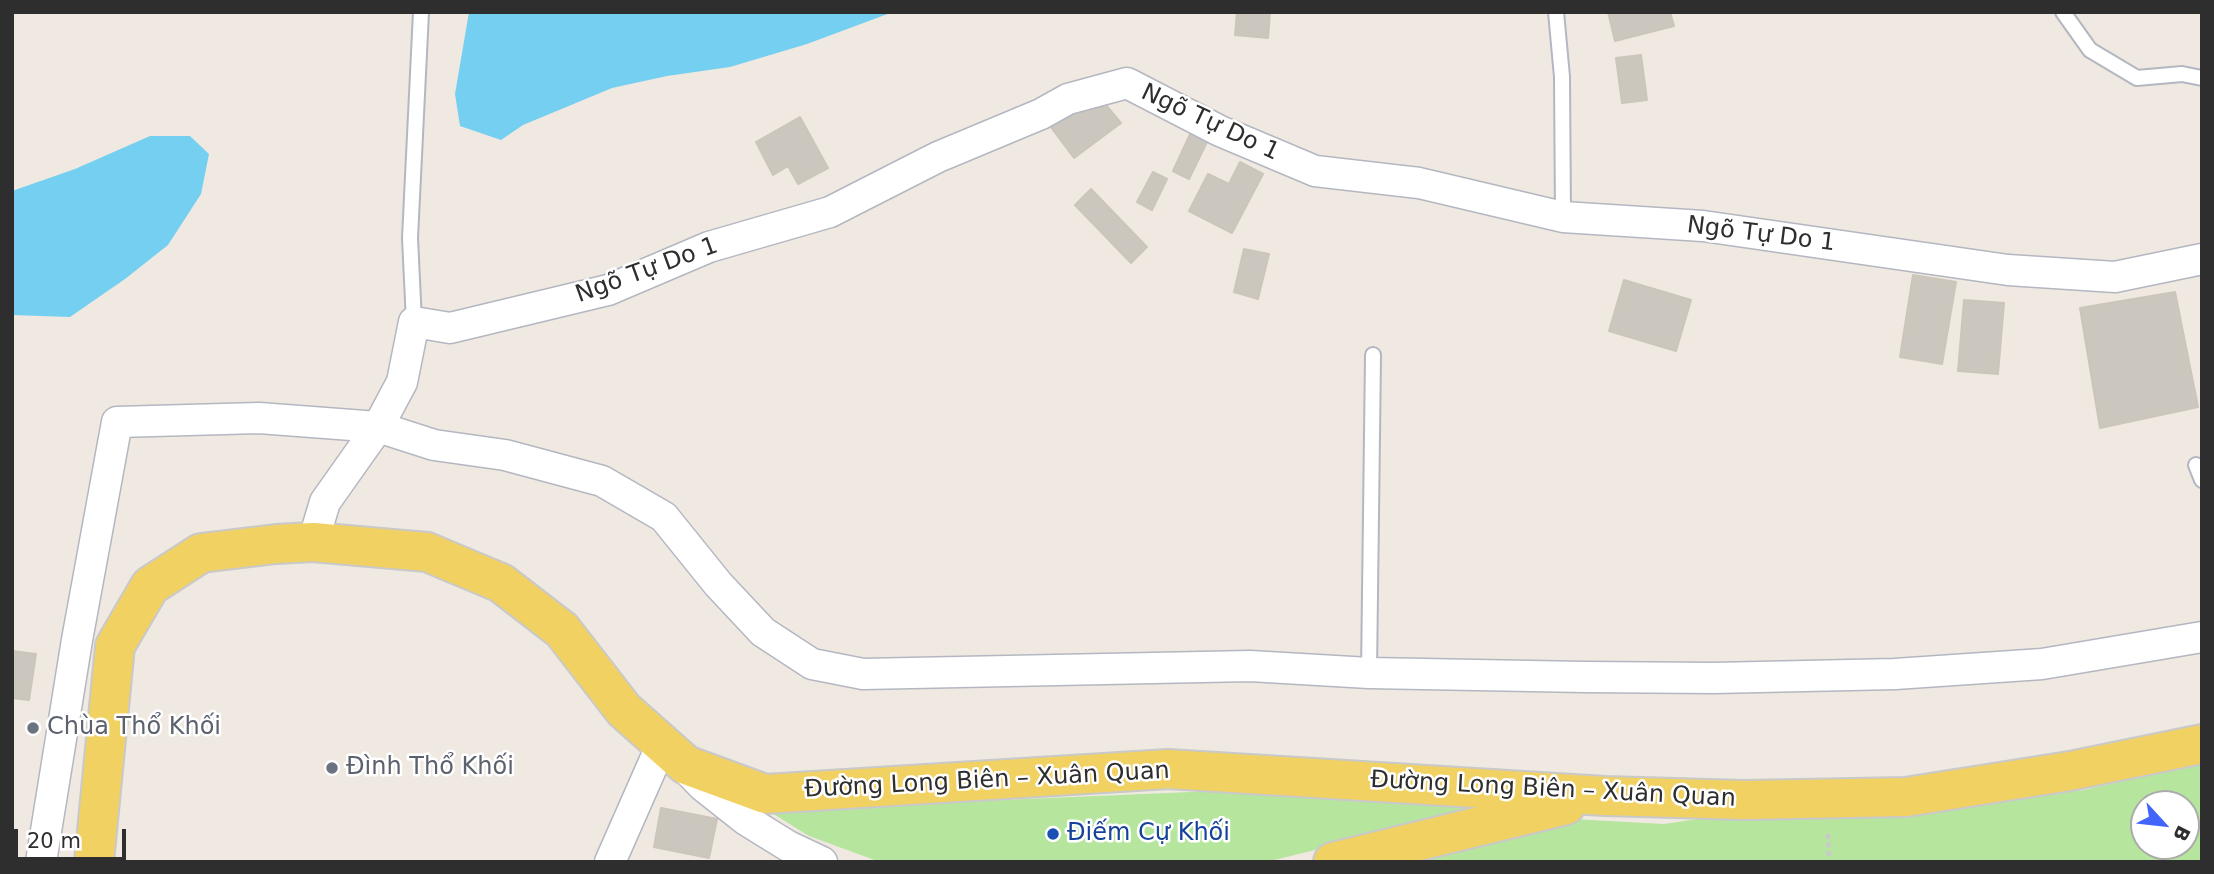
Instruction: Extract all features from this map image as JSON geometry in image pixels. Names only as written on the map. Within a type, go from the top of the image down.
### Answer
[{"type":"main road","name":"Đường Long Biên – Xuân Quan","points":[[94,862],[115,646],[150,586],[201,553],[313,542],[427,552],[501,583],[562,630],[624,710],[686,765],[765,794],[1168,769],[1605,796],[1745,800],[1906,797],[2070,771],[2202,744]]},
{"type":"main road","points":[[1333,862],[1605,796]]},
{"type":"street","name":"Ngõ Tự Do 1","points":[[414,322],[450,328],[608,290],[709,247],[830,212],[938,157],[1041,114],[1068,99],[1127,83],[1220,131],[1315,171],[1419,183],[1563,217],[1703,226],[2008,270],[2115,277],[2202,259]]},
{"type":"street","points":[[313,542],[325,502],[378,427],[402,382],[414,322]]},
{"type":"street","points":[[41,862],[77,640],[117,422],[259,418],[378,427],[434,445],[505,455],[601,481],[664,517],[718,584],[762,632],[812,664],[863,674],[1250,666],[1369,673],[1714,678],[1895,674],[2042,664],[2202,637]]},
{"type":"street","points":[[610,862],[662,744],[703,786],[735,812],[788,846],[822,862]]},
{"type":"lane","points":[[414,322],[410,238],[421,12]]},
{"type":"lane","points":[[1556,12],[1562,77],[1563,217]]},
{"type":"lane","points":[[2063,12],[2090,50],[2137,78],[2182,74],[2202,78]]},
{"type":"lane","points":[[1369,673],[1373,355]]},
{"type":"lane","points":[[2196,466],[2202,480]]},
{"type":"green space","points":[[2202,763],[2202,862],[1396,862],[1572,819],[1664,824],[1704,818],[1973,804],[2084,790]]},
{"type":"green space","points":[[1191,792],[1255,792],[1508,803],[1266,862],[880,862],[809,836],[767,810]]},
{"type":"water","points":[[469,12],[893,12],[807,44],[730,67],[667,76],[612,88],[523,125],[501,140],[460,126],[455,94]]},
{"type":"water","points":[[150,136],[190,136],[209,154],[201,194],[168,245],[70,317],[12,315],[12,191],[75,169]]},
{"type":"building","points":[[1237,12],[1270,12],[1268,38],[1235,35]]},
{"type":"building","points":[[1608,12],[1670,12],[1674,26],[1615,41]]},
{"type":"building","points":[[1641,55],[1647,100],[1622,103],[1616,58]]},
{"type":"building","points":[[1095,92],[1121,123],[1074,158],[1041,114]]},
{"type":"building","points":[[800,117],[828,168],[798,184],[788,166],[773,175],[756,142]]},
{"type":"building","points":[[1192,130],[1209,138],[1189,179],[1173,171]]},
{"type":"building","points":[[1240,162],[1263,174],[1232,233],[1189,211],[1208,174],[1229,184]]},
{"type":"building","points":[[1153,172],[1167,179],[1152,210],[1137,202]]},
{"type":"building","points":[[1091,189],[1147,247],[1131,263],[1075,205]]},
{"type":"building","points":[[1244,249],[1269,254],[1258,299],[1234,292]]},
{"type":"building","points":[[1913,275],[1956,282],[1942,364],[1900,357]]},
{"type":"building","points":[[1624,280],[1691,300],[1676,351],[1609,331]]},
{"type":"building","points":[[2175,292],[2198,407],[2100,428],[2080,308]]},
{"type":"building","points":[[1964,300],[2004,303],[1998,374],[1958,371]]},
{"type":"building","points":[[12,651],[36,654],[29,700],[12,698]]},
{"type":"building","points":[[661,808],[717,819],[709,858],[654,847]]},
{"type":"place","name":"Chùa Thổ Khối","points":[[33,728]]},
{"type":"place","name":"Đình Thổ Khối","points":[[332,768]]},
{"type":"place","name":"Điếm Cự Khối","points":[[1053,834]]}]
